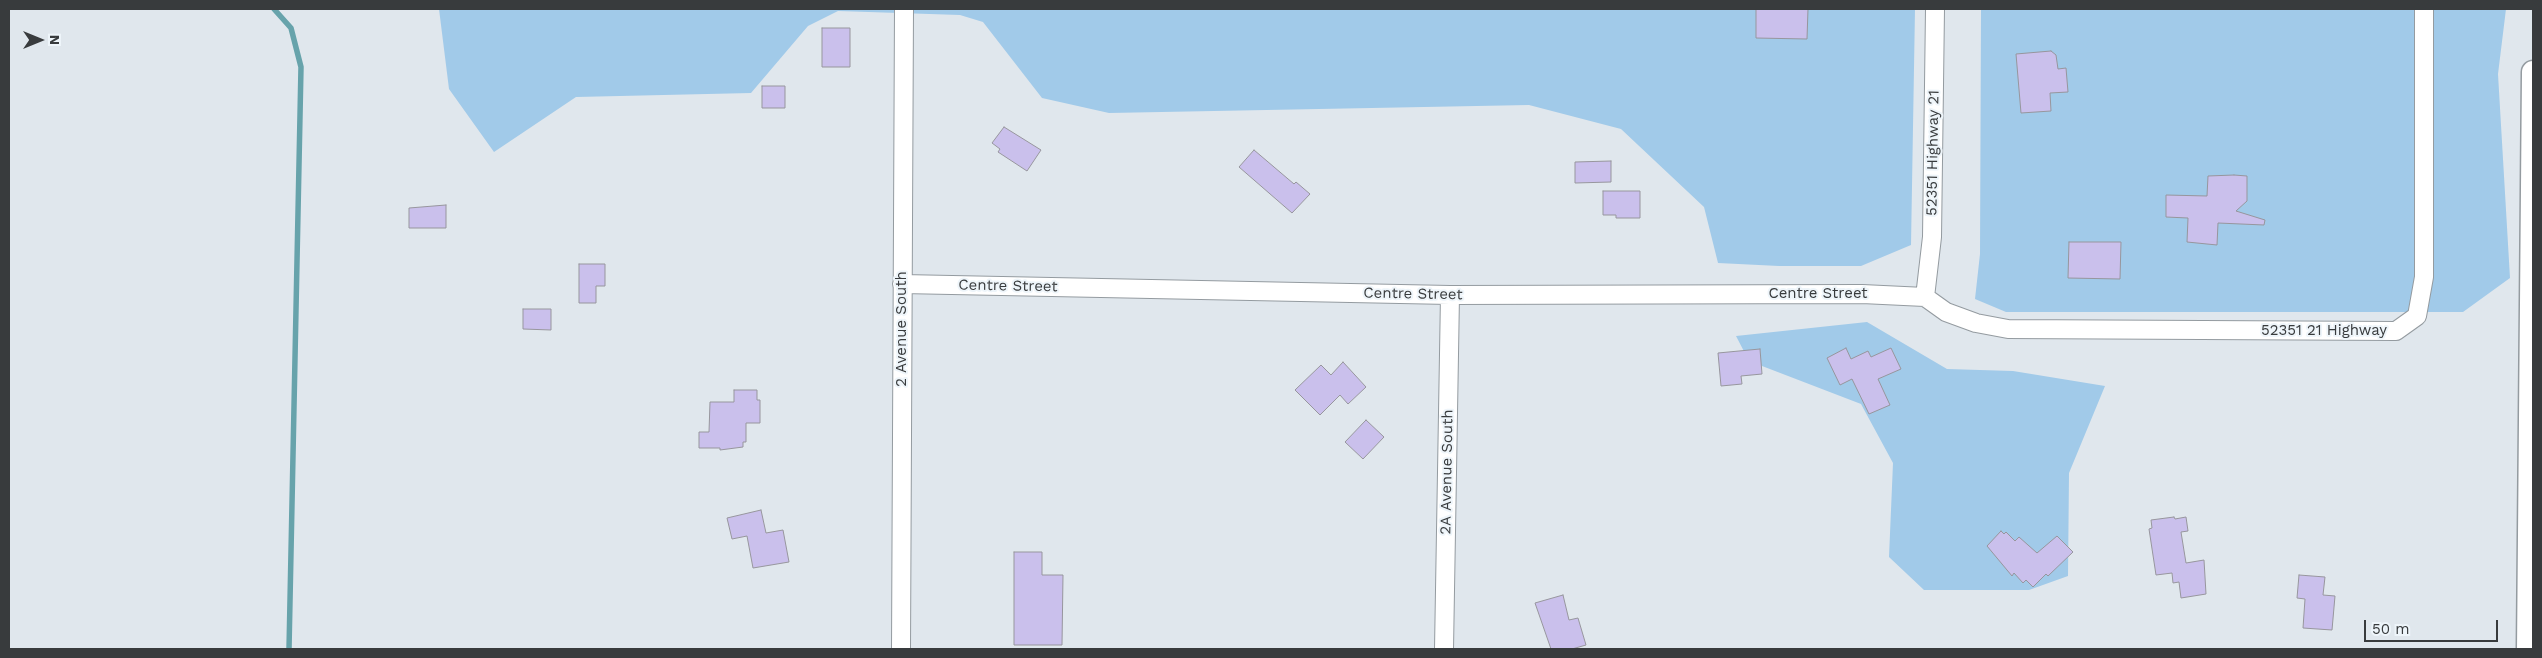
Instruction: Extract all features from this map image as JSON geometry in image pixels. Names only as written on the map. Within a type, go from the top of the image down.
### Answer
[{"type":"main road","points":[[2528,649],[2533,72]]},
{"type":"street","name":"2 Avenue South","points":[[901,649],[904,9]]},
{"type":"street","name":"52351 Highway 21","points":[[1925,297],[1932,237],[1935,9]]},
{"type":"street","name":"52351 21 Highway","points":[[1925,297],[1946,312],[1976,323],[2008,329],[2396,331],[2417,316],[2424,277],[2424,9]]},
{"type":"street","name":"Centre Street","points":[[902,284],[1450,294],[1862,294],[1925,297]]},
{"type":"street","name":"2A Avenue South","points":[[1444,649],[1450,294]]},
{"type":"shaded area","points":[[439,9],[1915,9],[1911,245],[1861,266],[1779,266],[1718,263],[1704,207],[1621,129],[1529,105],[1109,113],[1042,98],[983,22],[960,15],[838,11],[808,26],[751,93],[576,97],[494,152],[449,89]]},
{"type":"shaded area","points":[[1981,9],[2506,9],[2498,74],[2510,278],[2463,312],[2006,312],[1975,299],[1980,254]]},
{"type":"shaded area","points":[[1867,322],[1947,369],[2013,371],[2105,386],[2069,473],[2068,576],[2029,590],[1924,590],[1889,557],[1893,463],[1861,404],[1749,361],[1736,336]]},
{"type":"building","points":[[1756,9],[1808,9],[1807,39],[1756,38]]},
{"type":"building","points":[[822,28],[850,28],[850,67],[822,67]]},
{"type":"building","points":[[2051,51],[2056,55],[2058,69],[2066,68],[2068,92],[2050,93],[2051,111],[2021,113],[2016,54]]},
{"type":"building","points":[[762,86],[785,86],[785,108],[762,108]]},
{"type":"building","points":[[1004,127],[1041,150],[1027,171],[998,152],[1000,149],[992,143]]},
{"type":"building","points":[[1254,150],[1294,184],[1296,182],[1310,194],[1292,213],[1239,167]]},
{"type":"building","points":[[1611,161],[1611,182],[1575,183],[1575,162]]},
{"type":"building","points":[[2208,176],[2247,176],[2247,201],[2236,211],[2265,220],[2264,225],[2218,223],[2217,245],[2187,242],[2188,218],[2166,217],[2166,195],[2207,196]]},
{"type":"building","points":[[1603,191],[1640,191],[1640,218],[1616,218],[1616,215],[1603,215]]},
{"type":"building","points":[[446,205],[446,228],[409,228],[409,208]]},
{"type":"building","points":[[2069,242],[2121,242],[2120,279],[2068,278]]},
{"type":"building","points":[[579,264],[605,264],[605,286],[596,286],[596,303],[579,303]]},
{"type":"building","points":[[523,309],[551,309],[551,330],[523,329]]},
{"type":"building","points":[[1846,348],[1851,359],[1868,351],[1871,357],[1891,348],[1901,369],[1878,379],[1890,405],[1869,414],[1852,379],[1840,385],[1827,358]]},
{"type":"building","points":[[1760,349],[1762,374],[1741,376],[1742,384],[1721,386],[1718,353]]},
{"type":"building","points":[[1343,362],[1366,387],[1348,404],[1340,395],[1320,415],[1295,390],[1321,365],[1331,375]]},
{"type":"building","points":[[734,390],[757,390],[757,400],[760,400],[760,423],[746,423],[746,442],[743,442],[743,447],[720,450],[720,448],[699,448],[699,432],[709,432],[710,402],[734,402]]},
{"type":"building","points":[[1366,420],[1384,437],[1363,459],[1345,442]]},
{"type":"building","points":[[761,510],[766,533],[783,530],[789,562],[753,568],[747,536],[732,539],[727,518]]},
{"type":"building","points":[[2174,517],[2175,519],[2186,517],[2188,531],[2181,532],[2186,563],[2204,560],[2206,594],[2181,598],[2179,582],[2173,583],[2172,573],[2156,575],[2149,529],[2152,528],[2151,520]]},
{"type":"building","points":[[2001,531],[2004,534],[2006,532],[2015,541],[2019,537],[2037,553],[2057,536],[2073,552],[2048,576],[2046,574],[2033,587],[2026,580],[2023,583],[2014,573],[2012,576],[1987,546]]},
{"type":"building","points":[[1014,552],[1042,552],[1042,575],[1063,575],[1062,645],[1014,645]]},
{"type":"building","points":[[2299,575],[2325,577],[2323,595],[2335,596],[2332,630],[2303,628],[2305,599],[2297,598]]},
{"type":"building","points":[[1563,595],[1569,620],[1578,618],[1586,645],[1572,649],[1551,649],[1535,603]]},
{"type":"waterway","points":[[274,9],[291,28],[301,67],[289,649]]}]
